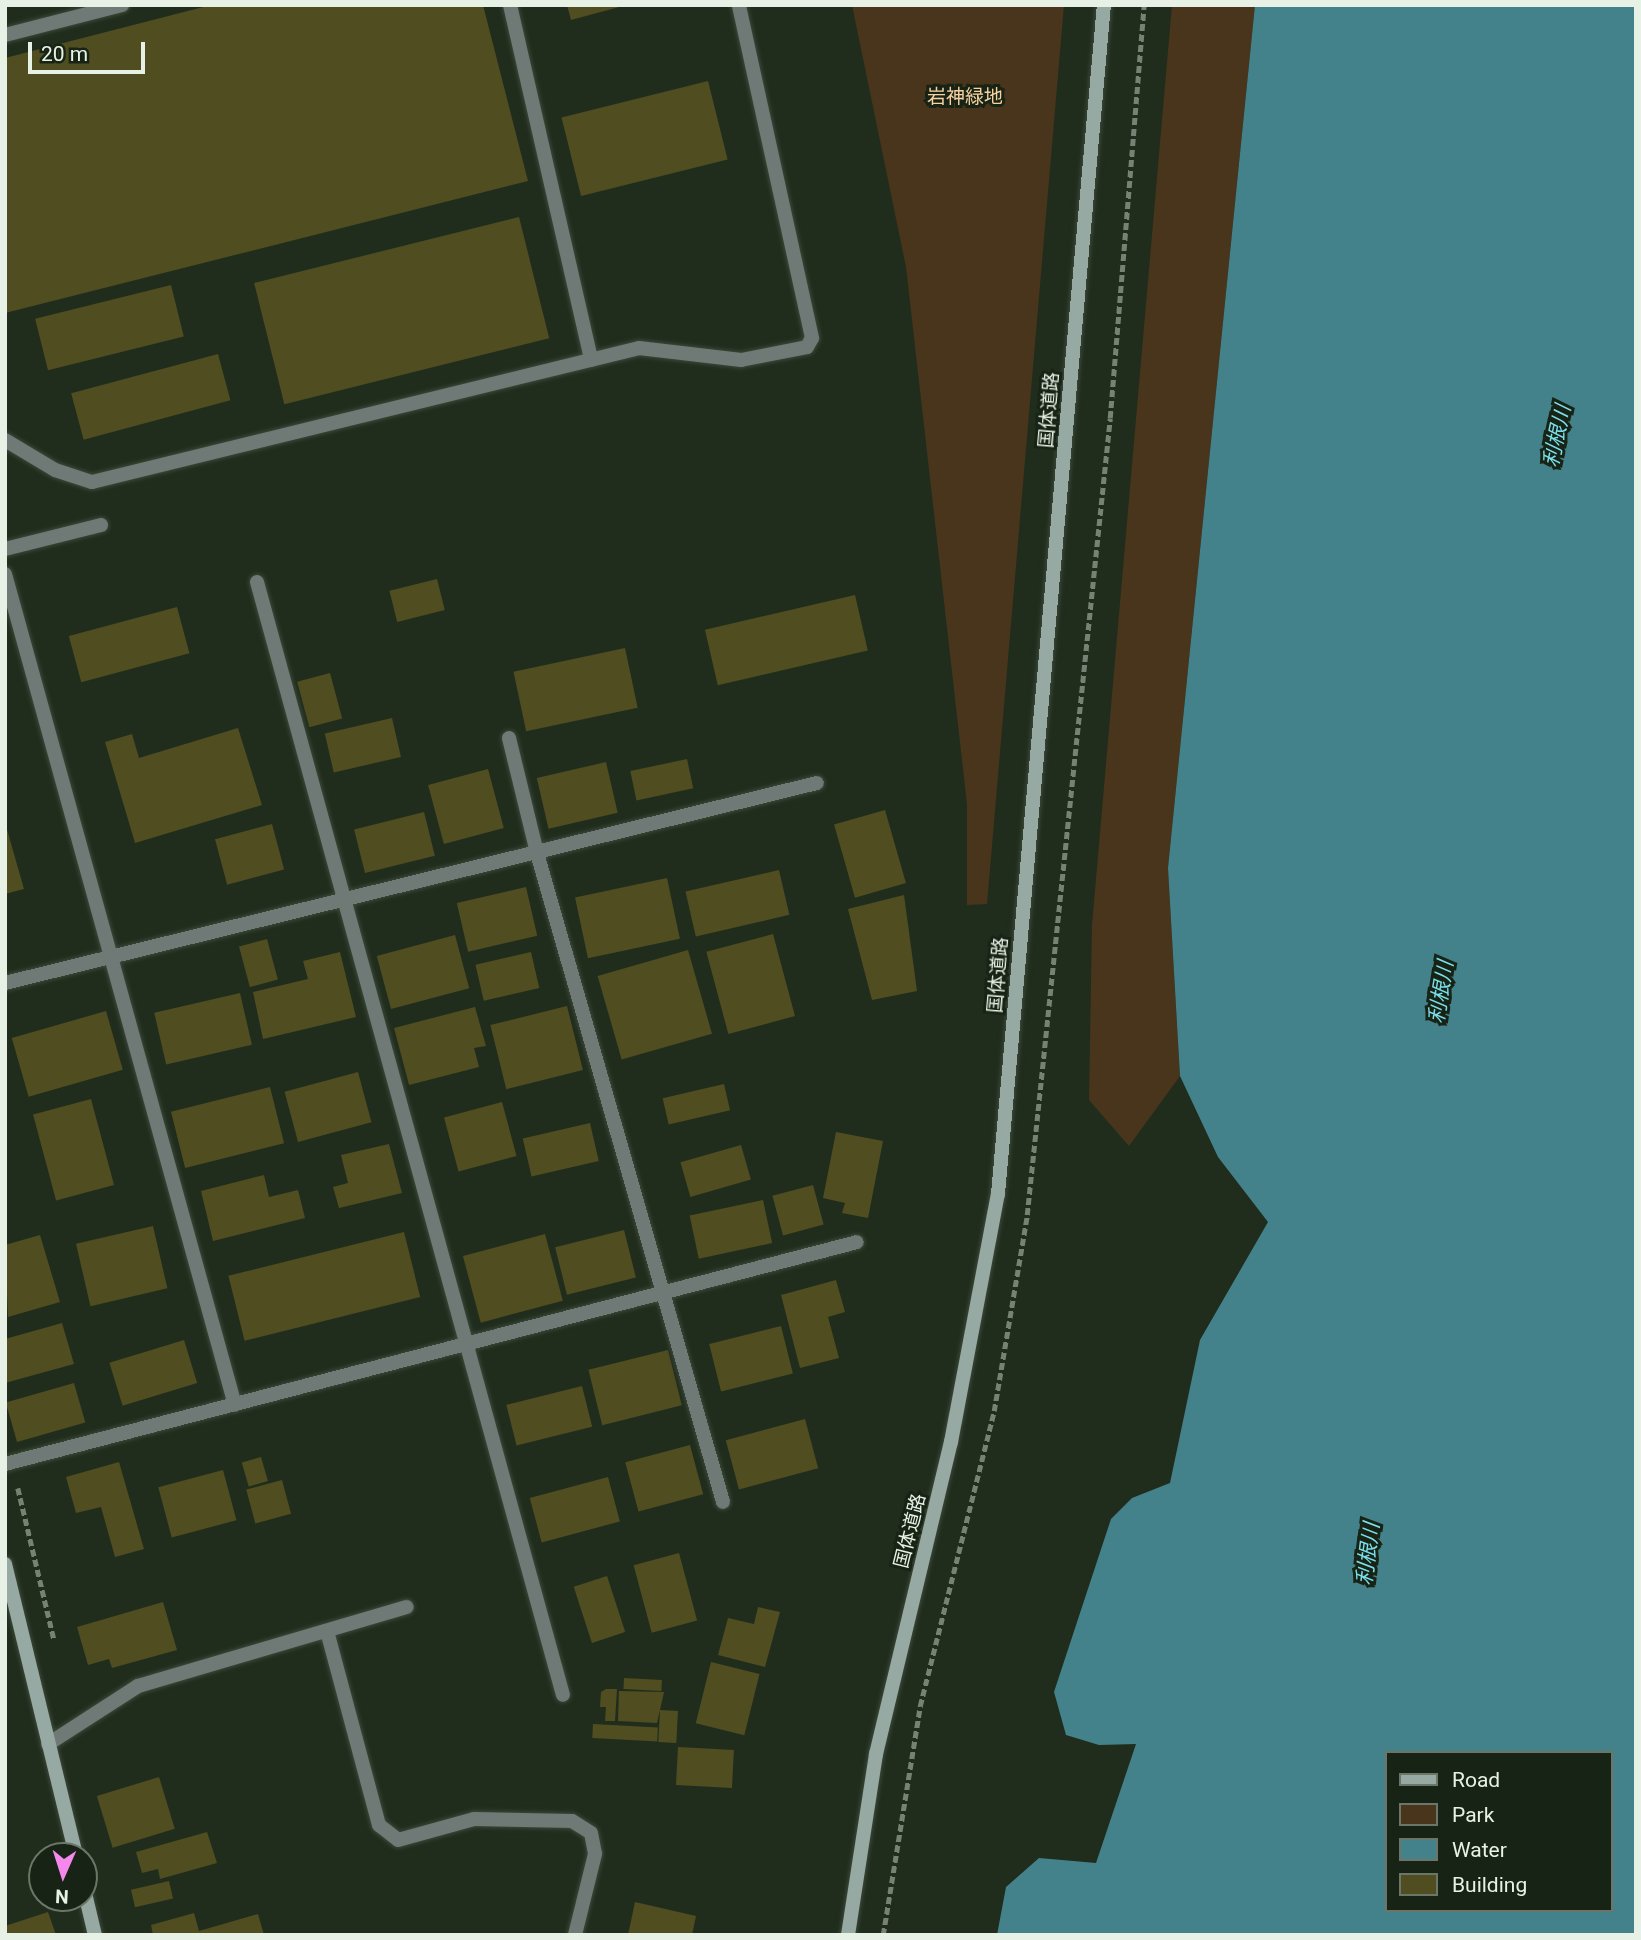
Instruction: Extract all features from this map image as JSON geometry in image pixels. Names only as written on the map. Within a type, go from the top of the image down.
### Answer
[{"type":"street","points":[[5,35],[122,5]]},
{"type":"street","points":[[510,5],[591,360]]},
{"type":"street","points":[[5,440],[55,470],[92,482],[639,348],[741,360],[807,347],[812,338],[738,5]]},
{"type":"street","name":"国体道路","points":[[848,1935],[876,1754],[951,1442],[998,1195],[1104,5]]},
{"type":"street","points":[[5,549],[101,525]]},
{"type":"street","points":[[5,574],[108,958],[235,1405]]},
{"type":"street","points":[[257,582],[563,1695]]},
{"type":"street","points":[[509,737],[537,853],[666,1290],[723,1502]]},
{"type":"street","points":[[5,983],[817,783]]},
{"type":"street","points":[[5,1464],[857,1242]]},
{"type":"street","points":[[5,1564],[72,1842]]},
{"type":"street","points":[[48,1744],[138,1686],[407,1607]]},
{"type":"street","points":[[327,1631],[379,1825],[398,1840],[474,1819],[572,1821],[590,1833],[595,1854],[575,1935]]},
{"type":"street","points":[[90,1912],[95,1935]]},
{"type":"green space","name":"岩神緑地","points":[[852,5],[1064,5],[987,904],[967,905],[967,804],[906,267]]},
{"type":"green space","points":[[1172,5],[1255,5],[1168,868],[1180,1076],[1129,1146],[1089,1100],[1092,925]]},
{"type":"water","name":"利根川","points":[[1255,5],[1636,5],[1636,1935],[997,1935],[1006,1887],[1039,1858],[1096,1863],[1136,1744],[1099,1745],[1066,1735],[1054,1692],[1111,1519],[1132,1498],[1170,1483],[1200,1340],[1268,1222],[1218,1157],[1180,1076],[1168,868]]},
{"type":"building","points":[[211,5],[483,5],[528,181],[5,313],[5,58]]},
{"type":"building","points":[[567,5],[623,5],[623,6],[571,20]]},
{"type":"building","points":[[708,81],[728,160],[581,196],[561,118]]},
{"type":"building","points":[[519,217],[549,338],[284,404],[254,283]]},
{"type":"building","points":[[171,285],[184,336],[48,370],[35,319]]},
{"type":"building","points":[[218,354],[230,400],[84,440],[71,393]]},
{"type":"building","points":[[437,579],[445,610],[397,622],[389,591]]},
{"type":"building","points":[[855,595],[868,651],[718,685],[705,630]]},
{"type":"building","points":[[177,607],[189,653],[81,682],[69,636]]},
{"type":"building","points":[[625,648],[638,708],[526,731],[513,672]]},
{"type":"building","points":[[330,673],[342,718],[309,727],[297,682]]},
{"type":"building","points":[[392,718],[401,757],[334,772],[325,734]]},
{"type":"building","points":[[238,728],[262,805],[135,843],[105,742],[132,734],[139,758]]},
{"type":"building","points":[[687,759],[693,788],[637,800],[630,771]]},
{"type":"building","points":[[606,762],[618,813],[549,829],[537,778]]},
{"type":"building","points":[[488,769],[504,828],[444,844],[428,785]]},
{"type":"building","points":[[885,810],[906,883],[855,898],[834,825]]},
{"type":"building","points":[[424,812],[435,856],[365,873],[354,829]]},
{"type":"building","points":[[272,824],[284,869],[227,885],[215,839]]},
{"type":"building","points":[[5,827],[24,889],[5,894]]},
{"type":"building","points":[[779,870],[789,915],[696,936],[685,892]]},
{"type":"building","points":[[667,878],[680,939],[588,958],[575,898]]},
{"type":"building","points":[[526,887],[537,936],[468,952],[457,903]]},
{"type":"building","points":[[904,895],[917,991],[872,1000],[848,909]]},
{"type":"building","points":[[773,934],[795,1016],[728,1034],[706,952]]},
{"type":"building","points":[[455,935],[469,988],[391,1009],[377,956]]},
{"type":"building","points":[[267,939],[278,980],[250,987],[239,947]]},
{"type":"building","points":[[688,950],[712,1034],[622,1060],[598,976]]},
{"type":"building","points":[[340,952],[356,1017],[263,1039],[253,992],[308,979],[303,961]]},
{"type":"building","points":[[531,952],[539,988],[484,1001],[475,965]]},
{"type":"building","points":[[240,993],[252,1045],[166,1064],[154,1013]]},
{"type":"building","points":[[567,1006],[583,1070],[506,1089],[490,1025]]},
{"type":"building","points":[[475,1007],[486,1046],[474,1048],[479,1067],[409,1085],[394,1028]]},
{"type":"building","points":[[106,1011],[123,1070],[29,1097],[12,1038]]},
{"type":"building","points":[[358,1072],[371,1122],[298,1142],[285,1092]]},
{"type":"building","points":[[724,1084],[730,1110],[669,1124],[663,1098]]},
{"type":"building","points":[[270,1087],[284,1143],[185,1168],[171,1112]]},
{"type":"building","points":[[91,1099],[114,1185],[56,1200],[33,1115]]},
{"type":"building","points":[[502,1102],[516,1156],[459,1172],[444,1118]]},
{"type":"building","points":[[590,1123],[599,1161],[532,1177],[523,1139]]},
{"type":"building","points":[[836,1132],[883,1141],[868,1218],[842,1213],[845,1203],[823,1198]]},
{"type":"building","points":[[389,1144],[402,1193],[339,1208],[333,1187],[348,1183],[341,1155]]},
{"type":"building","points":[[741,1145],[751,1180],[690,1197],[680,1162]]},
{"type":"building","points":[[264,1175],[269,1197],[298,1190],[305,1218],[213,1241],[201,1191]]},
{"type":"building","points":[[813,1185],[824,1225],[783,1235],[772,1196]]},
{"type":"building","points":[[763,1200],[772,1243],[699,1259],[690,1216]]},
{"type":"building","points":[[153,1226],[167,1288],[90,1306],[76,1244]]},
{"type":"building","points":[[624,1230],[636,1278],[567,1295],[555,1247]]},
{"type":"building","points":[[404,1232],[420,1297],[245,1341],[228,1276]]},
{"type":"building","points":[[545,1234],[563,1301],[481,1323],[463,1256]]},
{"type":"building","points":[[40,1235],[60,1302],[8,1317],[5,1245]]},
{"type":"building","points":[[836,1280],[845,1312],[828,1317],[839,1358],[800,1368],[781,1295]]},
{"type":"building","points":[[62,1323],[74,1364],[5,1383],[5,1339]]},
{"type":"building","points":[[781,1326],[793,1374],[721,1391],[709,1344]]},
{"type":"building","points":[[184,1340],[197,1383],[123,1406],[109,1363]]},
{"type":"building","points":[[668,1350],[682,1405],[602,1425],[588,1370]]},
{"type":"building","points":[[74,1383],[85,1422],[17,1442],[6,1403]]},
{"type":"building","points":[[582,1386],[592,1427],[516,1446],[506,1405]]},
{"type":"building","points":[[805,1419],[818,1468],[739,1489],[726,1440]]},
{"type":"building","points":[[690,1445],[703,1494],[638,1512],[625,1462]]},
{"type":"building","points":[[261,1457],[268,1481],[249,1487],[242,1463]]},
{"type":"building","points":[[119,1462],[144,1549],[115,1557],[101,1507],[76,1513],[66,1477]]},
{"type":"building","points":[[223,1470],[236,1520],[172,1538],[158,1487]]},
{"type":"building","points":[[608,1477],[620,1521],[542,1542],[530,1498]]},
{"type":"building","points":[[282,1480],[291,1514],[255,1523],[246,1490]]},
{"type":"building","points":[[679,1553],[697,1621],[652,1633],[634,1565]]},
{"type":"building","points":[[607,1576],[625,1632],[592,1643],[574,1587]]},
{"type":"building","points":[[163,1602],[177,1650],[112,1668],[109,1659],[88,1665],[77,1627]]},
{"type":"building","points":[[758,1607],[780,1612],[765,1667],[718,1655],[728,1618],[754,1624]]},
{"type":"building","points":[[711,1662],[760,1674],[744,1735],[696,1723]]},
{"type":"building","points":[[624,1678],[662,1680],[661,1691],[623,1689]]},
{"type":"building","points":[[617,1689],[615,1721],[605,1721],[606,1707],[600,1707],[601,1692]]},
{"type":"building","points":[[619,1691],[664,1692],[657,1723],[618,1721]]},
{"type":"building","points":[[660,1710],[678,1711],[676,1743],[658,1742]]},
{"type":"building","points":[[593,1724],[658,1727],[657,1741],[592,1738]]},
{"type":"building","points":[[678,1747],[734,1750],[732,1788],[676,1785]]},
{"type":"building","points":[[159,1777],[175,1829],[113,1848],[97,1796]]},
{"type":"building","points":[[207,1832],[217,1863],[160,1879],[158,1869],[142,1873],[136,1852]]},
{"type":"building","points":[[169,1881],[173,1899],[135,1907],[131,1890]]},
{"type":"building","points":[[635,1902],[696,1916],[692,1935],[628,1935]]},
{"type":"building","points":[[48,1912],[56,1935],[5,1935],[5,1926]]},
{"type":"building","points":[[194,1913],[199,1931],[258,1914],[264,1935],[153,1935],[151,1925]]}]
